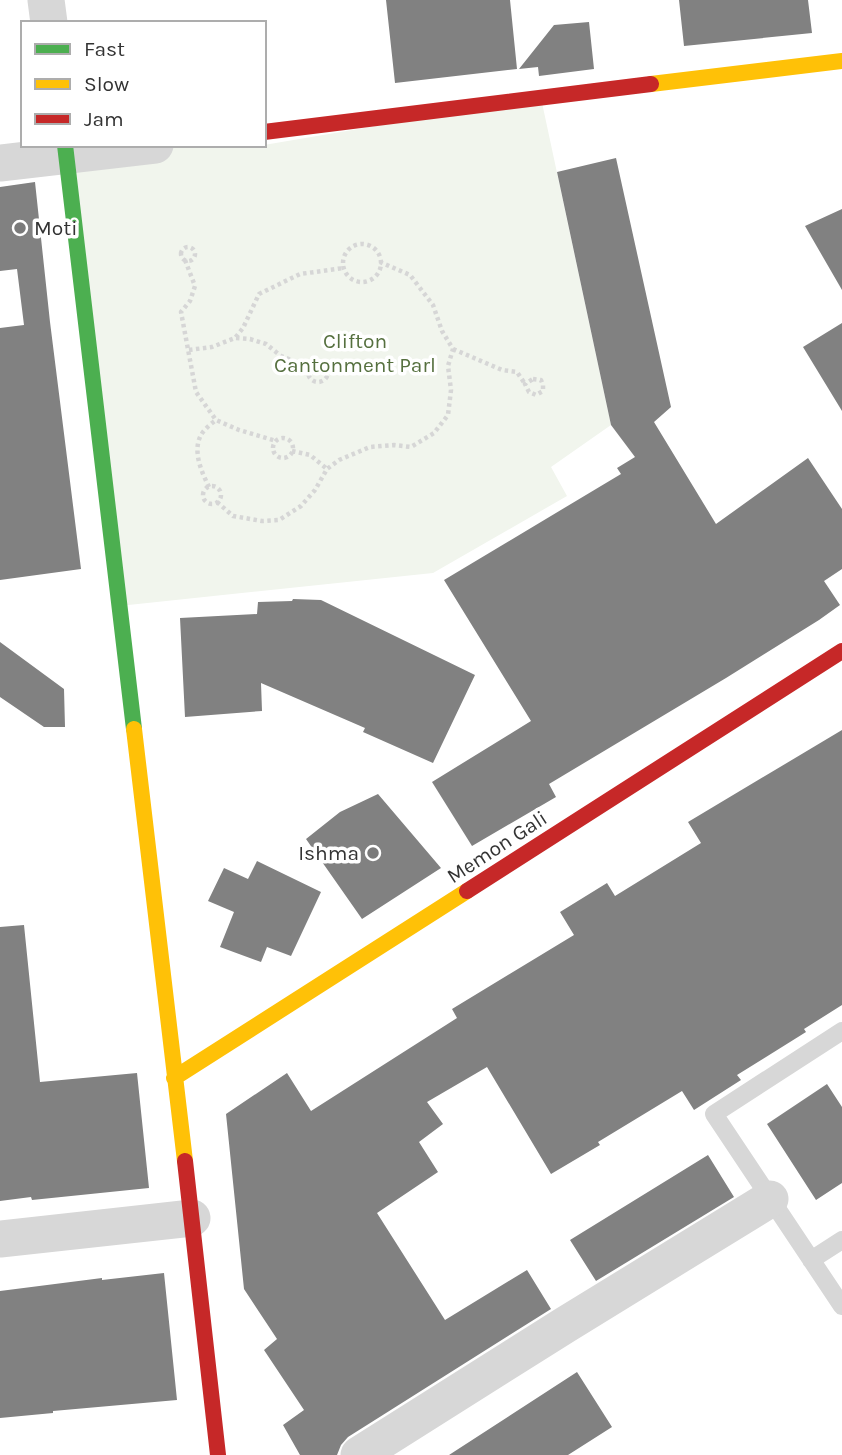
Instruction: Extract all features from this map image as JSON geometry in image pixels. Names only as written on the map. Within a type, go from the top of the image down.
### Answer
[{"type":"street","points":[[46,0],[49,21]]},
{"type":"street","points":[[266,132],[842,61]]},
{"type":"street","points":[[0,163],[66,151],[125,147]]},
{"type":"street","points":[[66,151],[218,1455]]},
{"type":"street","name":"Memon Gali","points":[[174,1078],[842,651]]},
{"type":"street","points":[[359,1455],[771,1199]]},
{"type":"street","points":[[0,1239],[192,1218]]},
{"type":"lane","points":[[842,1031],[714,1114],[842,1306]]},
{"type":"lane","points":[[811,1261],[842,1240]]},
{"type":"path","points":[[365,245],[375,251],[380,262],[377,274],[367,281],[355,281],[346,273],[343,261],[348,251],[365,245]]},
{"type":"path","points":[[185,260],[195,286],[190,301],[181,312],[196,392],[216,420],[276,442]]},
{"type":"path","points":[[380,262],[410,275],[433,305],[442,331],[453,349],[502,370],[517,372],[525,384]]},
{"type":"path","points":[[235,338],[243,328],[259,293],[300,274],[344,268]]},
{"type":"path","points":[[189,350],[212,347],[235,338],[250,339],[266,344],[281,356],[309,367]]},
{"type":"path","points":[[217,502],[233,516],[279,520],[301,506],[315,490],[327,469],[339,460],[370,447],[411,447],[434,433],[448,415],[451,390],[448,366],[453,349]]},
{"type":"path","points":[[314,362],[320,362],[326,366],[328,376],[320,382],[314,382],[307,374],[309,367],[314,362]]},
{"type":"path","points":[[209,487],[200,468],[197,452],[201,434],[216,420]]},
{"type":"path","points":[[282,438],[292,445],[292,452],[285,458],[276,456],[273,450],[276,442],[282,438]]},
{"type":"path","points":[[292,452],[310,455],[327,469]]},
{"type":"path","points":[[209,487],[216,487],[220,491],[221,497],[217,502],[212,503],[205,499],[205,491],[209,487]]},
{"type":"green space","name":"Clifton Cantonment Parl","points":[[541,98],[611,425],[551,467],[567,496],[433,573],[119,606],[66,156],[139,147],[266,147],[266,145]]},
{"type":"building","points":[[386,0],[510,0],[517,69],[395,83]]},
{"type":"building","points":[[679,0],[808,0],[812,33],[684,46]]},
{"type":"building","points":[[589,22],[594,69],[539,76],[538,67],[519,69],[554,25]]},
{"type":"building","points":[[616,158],[671,407],[654,422],[716,524],[808,458],[842,509],[842,569],[824,581],[840,605],[726,678],[549,784],[556,797],[472,846],[432,782],[531,721],[444,580],[621,474],[617,468],[635,457],[611,425],[557,172]]},
{"type":"building","points":[[35,182],[81,569],[0,580],[0,328],[24,325],[17,269],[0,271],[0,187]]},
{"type":"building","points":[[842,209],[842,290],[805,226]]},
{"type":"building","points":[[842,323],[842,411],[803,347]]},
{"type":"building","points":[[321,600],[475,675],[433,763],[363,732],[365,728],[261,683],[262,711],[185,717],[180,618],[257,614],[258,602]]},
{"type":"building","points":[[0,642],[64,689],[65,727],[44,727],[0,697]]},
{"type":"building","points":[[842,730],[842,1005],[804,1029],[806,1032],[737,1075],[741,1080],[694,1110],[682,1091],[551,1174],[487,1067],[427,1102],[443,1124],[419,1142],[438,1172],[377,1213],[445,1320],[527,1270],[551,1309],[348,1437],[337,1455],[300,1455],[283,1425],[304,1410],[264,1350],[277,1339],[244,1289],[226,1114],[287,1073],[311,1111],[457,1018],[452,1009],[574,935],[560,912],[607,883],[615,896],[701,843],[688,822]]},
{"type":"building","name":"Ishma","points":[[378,794],[441,868],[362,919],[306,839],[340,812]]},
{"type":"building","points":[[257,861],[321,892],[291,956],[267,947],[261,962],[220,947],[234,912],[208,901],[224,868],[248,879]]},
{"type":"building","points":[[24,925],[40,1082],[137,1073],[149,1188],[0,1201],[0,927]]},
{"type":"building","points":[[827,1084],[842,1107],[842,1183],[816,1200],[767,1124]]},
{"type":"building","points":[[708,1155],[734,1197],[596,1281],[570,1240]]},
{"type":"building","points":[[164,1273],[177,1400],[0,1418],[0,1291]]},
{"type":"building","points":[[577,1372],[612,1427],[568,1455],[449,1455]]},
{"type":"traffic: fast","points":[[65,147],[134,729]]},
{"type":"traffic: slow","points":[[651,84],[842,61]]},
{"type":"traffic: slow","points":[[134,729],[185,1161]]},
{"type":"traffic: slow","points":[[174,1078],[467,891]]},
{"type":"traffic: jam","points":[[266,132],[651,84]]},
{"type":"traffic: jam","points":[[467,891],[842,651]]},
{"type":"traffic: jam","points":[[185,1161],[218,1455]]},
{"type":"place","name":"Moti","points":[[20,228]]},
{"type":"place","name":"Ishma","points":[[373,853]]}]
